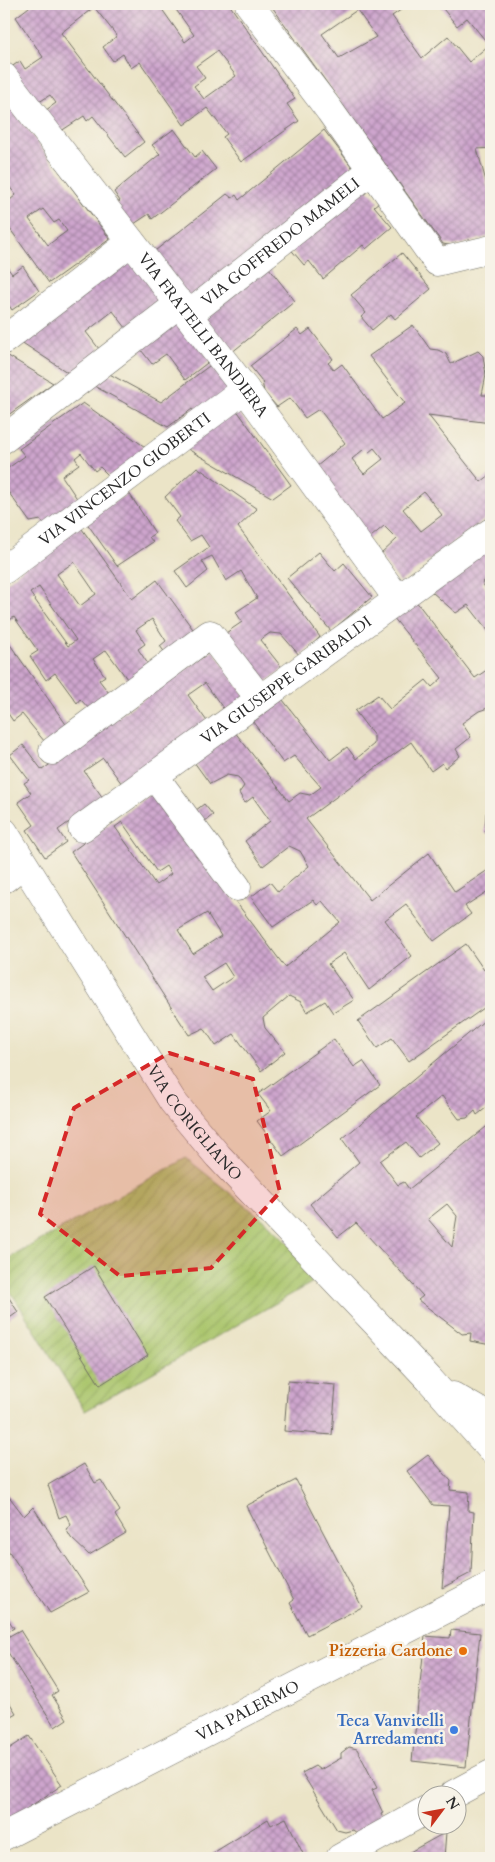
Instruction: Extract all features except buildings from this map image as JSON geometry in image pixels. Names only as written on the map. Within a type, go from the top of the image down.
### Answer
[{"type":"street","name":"VIA GOFFREDO MAMELI","points":[[250,4],[437,262],[491,249]]},
{"type":"street","name":"VIA FRATELLI BANDIERA","points":[[4,77],[245,389],[397,598]]},
{"type":"street","name":"VIA GOFFREDO MAMELI","points":[[4,438],[184,309],[372,170]]},
{"type":"street","points":[[4,340],[131,242]]},
{"type":"street","name":"VIA VINCENZO GIOBERTI","points":[[4,570],[245,389]]},
{"type":"street","name":"VIA GIUSEPPE GARIBALDI","points":[[82,828],[155,777],[397,598],[491,532]]},
{"type":"street","points":[[53,751],[210,634],[260,699]]},
{"type":"street","points":[[155,777],[236,887]]},
{"type":"street","name":"VIA CORIGLIANO","points":[[4,832],[14,871],[173,1102],[218,1156],[429,1379]]},
{"type":"street","points":[[429,1379],[452,1396],[490,1416]]},
{"type":"street","points":[[429,1379],[491,1449]]},
{"type":"street","name":"VIA PALERMO","points":[[4,1836],[491,1586]]},
{"type":"street","points":[[468,1786],[491,1774]]},
{"type":"street","points":[[340,1858],[418,1815]]},
{"type":"highlighted area","points":[[169,1053],[253,1079],[280,1192],[211,1268],[120,1276],[40,1214],[74,1108]]},
{"type":"green space","points":[[186,1158],[270,1225],[322,1277],[85,1411],[4,1281],[4,1261]]},
{"type":"place","name":"Pizzeria Cardone","points":[[463,1651]]},
{"type":"place","name":"Teca Vanvitelli Arredamenti","points":[[454,1730]]}]
